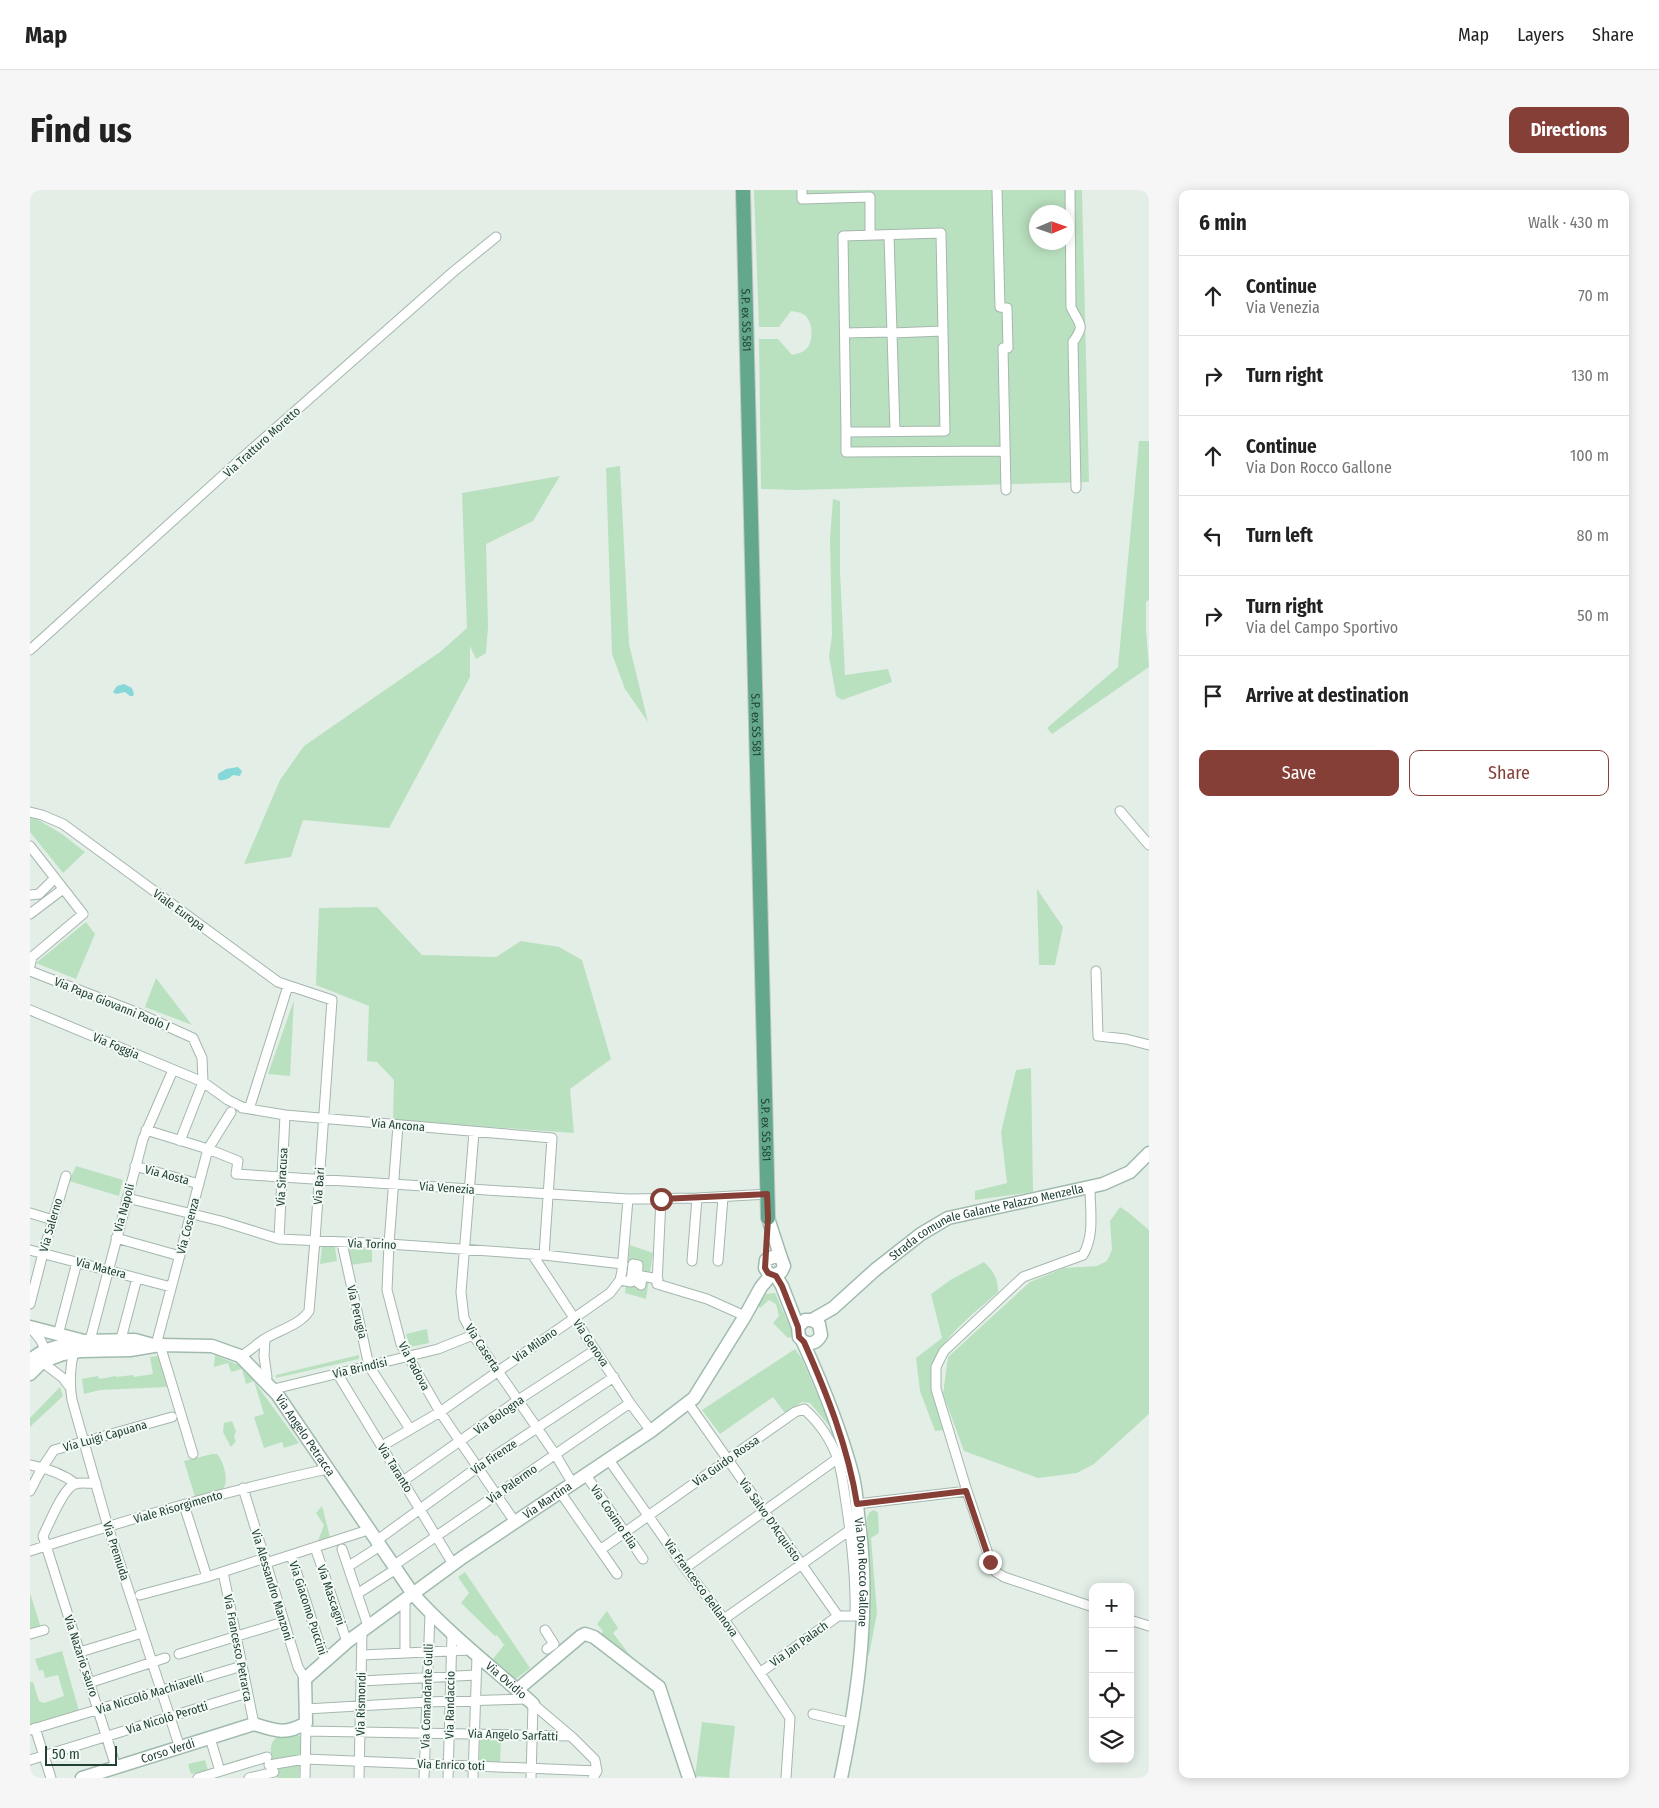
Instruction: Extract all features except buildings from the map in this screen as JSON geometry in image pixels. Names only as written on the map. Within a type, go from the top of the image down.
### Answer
[{"type":"main road","name":"S.P. ex SS 581","points":[[743,190],[768,1218]]},
{"type":"street","points":[[802,190],[802,200],[870,197],[870,235]]},
{"type":"street","points":[[997,190],[1000,307],[1006,308],[1008,348],[1003,348],[1006,490]]},
{"type":"street","points":[[1070,190],[1071,307],[1085,328],[1072,342],[1076,488]]},
{"type":"street","points":[[846,432],[945,431],[940,233],[844,236],[846,452],[1005,451]]},
{"type":"street","points":[[889,235],[890,332],[895,431]]},
{"type":"street","name":"Via Tratturo Moretto","points":[[30,650],[242,458],[453,272],[496,237]]},
{"type":"street","points":[[846,333],[943,331]]},
{"type":"street","points":[[1120,811],[1149,845]]},
{"type":"street","name":"Viale Europa","points":[[30,812],[63,824],[278,982],[332,1000]]},
{"type":"street","points":[[30,846],[83,914],[32,957],[30,966]]},
{"type":"street","points":[[30,895],[39,894],[55,878]]},
{"type":"street","points":[[30,914],[63,888]]},
{"type":"street","name":"Via Papa Giovanni Paolo I","points":[[30,971],[138,1013],[193,1038],[202,1058],[203,1082]]},
{"type":"street","points":[[1096,971],[1098,1036],[1126,1039],[1149,1045]]},
{"type":"street","points":[[228,1100],[231,1112],[250,1106],[288,986]]},
{"type":"street","name":"Via Bari","points":[[253,1347],[304,1318],[309,1311],[316,1240],[332,1000]]},
{"type":"street","name":"Via Foggia","points":[[30,1010],[203,1082],[228,1100],[244,1108]]},
{"type":"street","name":"Via Napoli","points":[[82,1345],[108,1270],[146,1130],[172,1070]]},
{"type":"street","points":[[180,1141],[203,1082]]},
{"type":"street","name":"Via Ancona","points":[[244,1108],[285,1115],[552,1138],[547,1194]]},
{"type":"street","name":"Via Cosenza","points":[[158,1345],[171,1287],[208,1150],[231,1112]]},
{"type":"street","name":"Via Siracusa","points":[[279,1239],[285,1115]]},
{"type":"street","name":"Via Padova","points":[[398,1125],[387,1290],[401,1344],[440,1412],[515,1522]]},
{"type":"street","name":"Via Venezia","points":[[146,1130],[238,1161],[236,1174],[628,1200],[767,1194]]},
{"type":"street","name":"Via Caserta","points":[[474,1132],[462,1292],[464,1318],[473,1335],[555,1454],[572,1484]]},
{"type":"street","name":"Strada comunale Galante Palazzo Menzella","points":[[806,1322],[833,1308],[850,1291],[890,1258],[921,1234],[948,1218],[1103,1184],[1130,1172],[1148,1154]]},
{"type":"street","name":"Via Aosta","points":[[135,1166],[199,1184]]},
{"type":"street","name":"Via Salerno","points":[[30,1304],[66,1176]]},
{"type":"street","points":[[1089,1606],[1004,1577],[996,1572],[990,1562],[966,1491],[936,1389],[936,1367],[944,1351],[1023,1277],[1083,1255],[1088,1247],[1091,1234],[1090,1187]]},
{"type":"street","points":[[544,1255],[547,1194]]},
{"type":"street","points":[[718,1261],[723,1197]]},
{"type":"street","name":"Via Torino","points":[[127,1198],[222,1221],[279,1239],[389,1244],[532,1254],[623,1264]]},
{"type":"street","points":[[692,1261],[697,1198]]},
{"type":"street","points":[[661,1199],[658,1284],[707,1299],[745,1316]]},
{"type":"street","points":[[620,1280],[628,1200]]},
{"type":"street","points":[[30,1213],[53,1220]]},
{"type":"street","points":[[768,1218],[773,1267],[782,1286],[806,1322],[819,1324],[820,1336],[817,1371]]},
{"type":"street","points":[[116,1238],[180,1256]]},
{"type":"street","name":"Via Perugia","points":[[342,1243],[369,1366],[410,1430]]},
{"type":"street","name":"Via Matera","points":[[30,1250],[171,1287]]},
{"type":"street","name":"Via Genova","points":[[532,1254],[630,1403],[651,1431]]},
{"type":"street","points":[[58,1334],[77,1262]]},
{"type":"street","name":"Via Milano","points":[[382,1446],[440,1412],[610,1293],[620,1280],[631,1282],[633,1264],[638,1265],[637,1282],[641,1286],[642,1276],[658,1279]]},
{"type":"street","name":"Via Martina","points":[[306,1679],[365,1628],[454,1564],[651,1431],[694,1398],[773,1267]]},
{"type":"street","points":[[121,1339],[138,1278]]},
{"type":"street","name":"Strada comunale Galante Palazzo Menzella","points":[[820,1336],[833,1308]]},
{"type":"street","points":[[806,1322],[799,1337],[804,1342],[810,1343],[820,1336]]},
{"type":"street","points":[[30,1327],[58,1334],[82,1345],[146,1348],[158,1345]]},
{"type":"street","points":[[30,1327],[40,1339],[37,1356],[30,1374]]},
{"type":"street","name":"Via Brindisi","points":[[276,1392],[337,1373],[438,1349],[473,1335]]},
{"type":"street","points":[[37,1356],[82,1345],[121,1339],[158,1345],[253,1347],[264,1356],[268,1377]]},
{"type":"street","name":"Via Don Rocco Gallone","points":[[804,1342],[832,1407],[842,1456],[853,1478],[862,1537],[864,1573],[859,1616],[856,1698],[841,1778]]},
{"type":"street","name":"Via Premuda","points":[[82,1345],[69,1386],[108,1526],[180,1748]]},
{"type":"street","points":[[158,1345],[194,1454]]},
{"type":"street","points":[[253,1347],[276,1392]]},
{"type":"street","name":"Via Angelo Petracca","points":[[253,1347],[276,1392],[378,1543],[409,1597]]},
{"type":"street","name":"Via Bologna","points":[[403,1481],[518,1400],[596,1350]]},
{"type":"street","points":[[37,1356],[63,1378],[69,1386]]},
{"type":"street","name":"Via Taranto","points":[[337,1373],[454,1564]]},
{"type":"street","name":"Via Firenze","points":[[349,1566],[478,1467],[614,1377]]},
{"type":"street","name":"Via Palermo","points":[[357,1594],[630,1403]]},
{"type":"street","name":"Via Salvo D'Acquisto","points":[[688,1403],[838,1616]]},
{"type":"street","name":"Via Guido Rossa","points":[[600,1550],[795,1412],[804,1409],[815,1419],[832,1446],[842,1456]]},
{"type":"street","name":"Via Luigi Capuana","points":[[30,1492],[54,1450],[172,1417]]},
{"type":"street","points":[[685,1568],[842,1456]]},
{"type":"street","points":[[838,1616],[859,1616],[843,1480],[842,1456]]},
{"type":"street","name":"Via Francesco Bellanova","points":[[609,1460],[685,1568],[724,1619],[790,1718],[786,1778]]},
{"type":"street","points":[[30,1465],[42,1468],[76,1484]]},
{"type":"street","name":"Viale Risorgimento","points":[[30,1550],[243,1488],[327,1469]]},
{"type":"street","name":"Via Cosimo Elia","points":[[586,1475],[643,1559]]},
{"type":"street","points":[[46,1545],[43,1536],[60,1502],[70,1487],[76,1484],[96,1484]]},
{"type":"street","name":"Via Alessandro Manzoni","points":[[243,1488],[298,1668],[306,1679]]},
{"type":"street","points":[[857,1504],[966,1491]]},
{"type":"street","points":[[560,1492],[617,1574]]},
{"type":"street","points":[[184,1505],[207,1577]]},
{"type":"street","points":[[140,1595],[291,1555],[368,1530]]},
{"type":"street","points":[[724,1619],[850,1530]]},
{"type":"street","name":"Via Nazario sauro","points":[[46,1545],[116,1767]]},
{"type":"street","name":"Via Mascagni","points":[[315,1547],[347,1642]]},
{"type":"street","name":"Via Rismondi","points":[[342,1549],[349,1566],[365,1628],[362,1655],[359,1778]]},
{"type":"street","name":"Via Giacomo Puccini","points":[[291,1555],[325,1661]]},
{"type":"street","name":"Via Francesco Petrarca","points":[[223,1572],[254,1724]]},
{"type":"street","points":[[405,1653],[409,1597]]},
{"type":"street","name":"Via Ovidio","points":[[409,1597],[571,1736],[595,1760],[596,1772]]},
{"type":"street","name":"Via Comandante Gulli","points":[[424,1778],[430,1614]]},
{"type":"street","name":"Via Jan Palach","points":[[760,1672],[838,1616]]},
{"type":"street","points":[[1134,1621],[1149,1626]]},
{"type":"street","points":[[179,1654],[283,1622]]},
{"type":"street","points":[[30,1634],[44,1630]]},
{"type":"street","points":[[545,1630],[554,1644],[547,1649]]},
{"type":"street","points":[[80,1652],[142,1633]]},
{"type":"street","name":"Via Randaccio","points":[[448,1778],[452,1633]]},
{"type":"street","points":[[517,1690],[585,1634],[594,1637],[658,1687],[689,1778]]},
{"type":"street","points":[[362,1655],[451,1650],[473,1653],[476,1675],[474,1778]]},
{"type":"street","points":[[89,1682],[165,1658]]},
{"type":"street","name":"Via Niccolò Machiavelli","points":[[33,1729],[242,1666]]},
{"type":"street","points":[[362,1681],[476,1675]]},
{"type":"street","points":[[305,1778],[306,1679]]},
{"type":"street","name":"Via Nicolò Perotti","points":[[30,1760],[247,1693]]},
{"type":"street","points":[[306,1709],[476,1700],[530,1701],[531,1773]]},
{"type":"street","points":[[813,1714],[843,1721]]},
{"type":"street","points":[[254,1724],[278,1732],[306,1727]]},
{"type":"street","name":"Corso Verdi","points":[[82,1778],[104,1775],[116,1767],[254,1724]]},
{"type":"street","name":"Via Angelo Sarfatti","points":[[306,1727],[361,1732],[449,1733],[532,1737],[571,1736]]},
{"type":"street","points":[[33,1729],[51,1778]]},
{"type":"street","points":[[210,1738],[220,1771]]},
{"type":"street","name":"Via Enrico toti","points":[[270,1765],[305,1759],[474,1766],[531,1773],[596,1772]]},
{"type":"street","points":[[198,1778],[220,1771],[270,1765]]},
{"type":"street","points":[[249,1778],[270,1765]]},
{"type":"green space","points":[[754,190],[1082,190],[1089,482],[796,490],[761,489],[759,339],[778,339],[792,355],[805,350],[811,340],[811,325],[803,314],[791,311],[779,327],[759,327]]},
{"type":"green space","points":[[1139,441],[1149,441],[1149,600],[1146,602],[1146,630],[1149,667],[1052,734],[1047,728],[1118,667]]},
{"type":"green space","points":[[620,466],[629,644],[648,722],[625,689],[612,654],[606,468]]},
{"type":"green space","points":[[560,476],[533,521],[486,544],[488,627],[486,653],[476,659],[470,646],[470,677],[389,828],[303,820],[291,857],[244,864],[280,780],[304,746],[440,652],[467,628],[462,493]]},
{"type":"green space","points":[[833,499],[840,501],[840,571],[845,675],[888,669],[892,682],[842,700],[836,696],[829,656],[832,635],[830,539]]},
{"type":"green space","points":[[30,817],[62,834],[85,852],[63,873],[30,832]]},
{"type":"green space","points":[[1037,889],[1063,927],[1055,965],[1039,965]]},
{"type":"green space","points":[[377,907],[422,955],[496,957],[521,941],[559,947],[582,960],[611,1059],[570,1089],[574,1133],[393,1120],[394,1080],[377,1062],[367,1061],[369,1006],[316,985],[319,908]]},
{"type":"green space","points":[[86,922],[95,934],[76,979],[36,963]]},
{"type":"green space","points":[[156,978],[192,1025],[145,1007]]},
{"type":"green space","points":[[294,1000],[290,1076],[268,1074]]},
{"type":"green space","points":[[1031,1068],[1033,1192],[975,1200],[975,1191],[1007,1183],[1001,1132],[1016,1070]]},
{"type":"green space","points":[[76,1166],[123,1180],[119,1196],[69,1181]]},
{"type":"green space","points":[[1120,1207],[1149,1230],[1149,1414],[1094,1464],[1077,1473],[1038,1478],[964,1451],[943,1394],[948,1357],[1030,1282],[1064,1268],[1097,1266],[1107,1261],[1112,1250],[1110,1221]]},
{"type":"green space","points":[[630,1245],[653,1253],[646,1299],[625,1293]]},
{"type":"green space","points":[[322,1247],[335,1247],[337,1261],[320,1264]]},
{"type":"green space","points":[[347,1247],[372,1250],[372,1262],[350,1265]]},
{"type":"green space","points":[[984,1262],[995,1276],[998,1292],[956,1330],[938,1353],[933,1365],[931,1384],[944,1430],[935,1431],[920,1391],[916,1358],[942,1338],[931,1294],[952,1279]]},
{"type":"green space","points":[[775,1293],[794,1336],[788,1338],[773,1323],[779,1316],[776,1304],[769,1300],[760,1308],[758,1305],[766,1294]]},
{"type":"green space","points":[[427,1329],[429,1343],[410,1347],[406,1334]]},
{"type":"green space","points":[[795,1349],[802,1359],[832,1429],[810,1403],[802,1402],[785,1413],[773,1397],[720,1434],[702,1410]]},
{"type":"green space","points":[[215,1355],[239,1365],[254,1381],[246,1384],[242,1369],[231,1372],[228,1363],[214,1367]]},
{"type":"green space","points":[[359,1355],[359,1359],[276,1378],[276,1375]]},
{"type":"green space","points":[[159,1356],[167,1387],[100,1390],[84,1394],[82,1379],[98,1376],[99,1379],[153,1374],[150,1357]]},
{"type":"green space","points":[[254,1381],[299,1443],[284,1448],[282,1442],[264,1448],[254,1417],[264,1414]]},
{"type":"green space","points":[[60,1387],[63,1396],[30,1427],[30,1418]]},
{"type":"green space","points":[[232,1421],[236,1431],[234,1437],[236,1441],[231,1447],[223,1432],[224,1423]]},
{"type":"green space","points":[[217,1454],[222,1461],[226,1477],[225,1486],[223,1489],[195,1497],[184,1461]]},
{"type":"green space","points":[[322,1506],[330,1537],[318,1541],[324,1525],[316,1513]]},
{"type":"green space","points":[[874,1510],[878,1513],[879,1533],[871,1538],[877,1613],[869,1655],[867,1656],[870,1574],[867,1517]]},
{"type":"green space","points":[[465,1572],[530,1668],[517,1678],[513,1679],[492,1660],[504,1645],[497,1635],[495,1636],[461,1603],[469,1593],[458,1577]]},
{"type":"green space","points":[[30,1593],[41,1628],[30,1632]]},
{"type":"green space","points":[[607,1611],[618,1628],[613,1633],[632,1658],[600,1636],[603,1631],[597,1624]]},
{"type":"green space","points":[[62,1651],[79,1711],[30,1725],[30,1682],[33,1682],[39,1701],[44,1703],[64,1696],[58,1675],[45,1678],[43,1670],[39,1671],[35,1659]]},
{"type":"green space","points":[[702,1722],[735,1726],[729,1778],[695,1776]]},
{"type":"green space","points":[[297,1735],[302,1740],[299,1778],[277,1778],[271,1755],[272,1743],[280,1736]]},
{"type":"green space","points":[[480,1738],[501,1738],[500,1763],[479,1762]]},
{"type":"green space","points":[[205,1760],[208,1770],[191,1774],[188,1764]]},
{"type":"water","points":[[124,684],[132,688],[133,696],[125,692],[116,694],[113,692],[117,686]]},
{"type":"water","points":[[238,767],[242,771],[240,776],[233,775],[226,780],[218,779],[218,774],[226,769]]},
{"type":"route","points":[[661,1199],[767,1194],[768,1218],[766,1260],[764,1265],[766,1271],[776,1276],[782,1286],[795,1317],[799,1337],[804,1342],[832,1407],[853,1478],[857,1504],[966,1491],[990,1562]]}]
